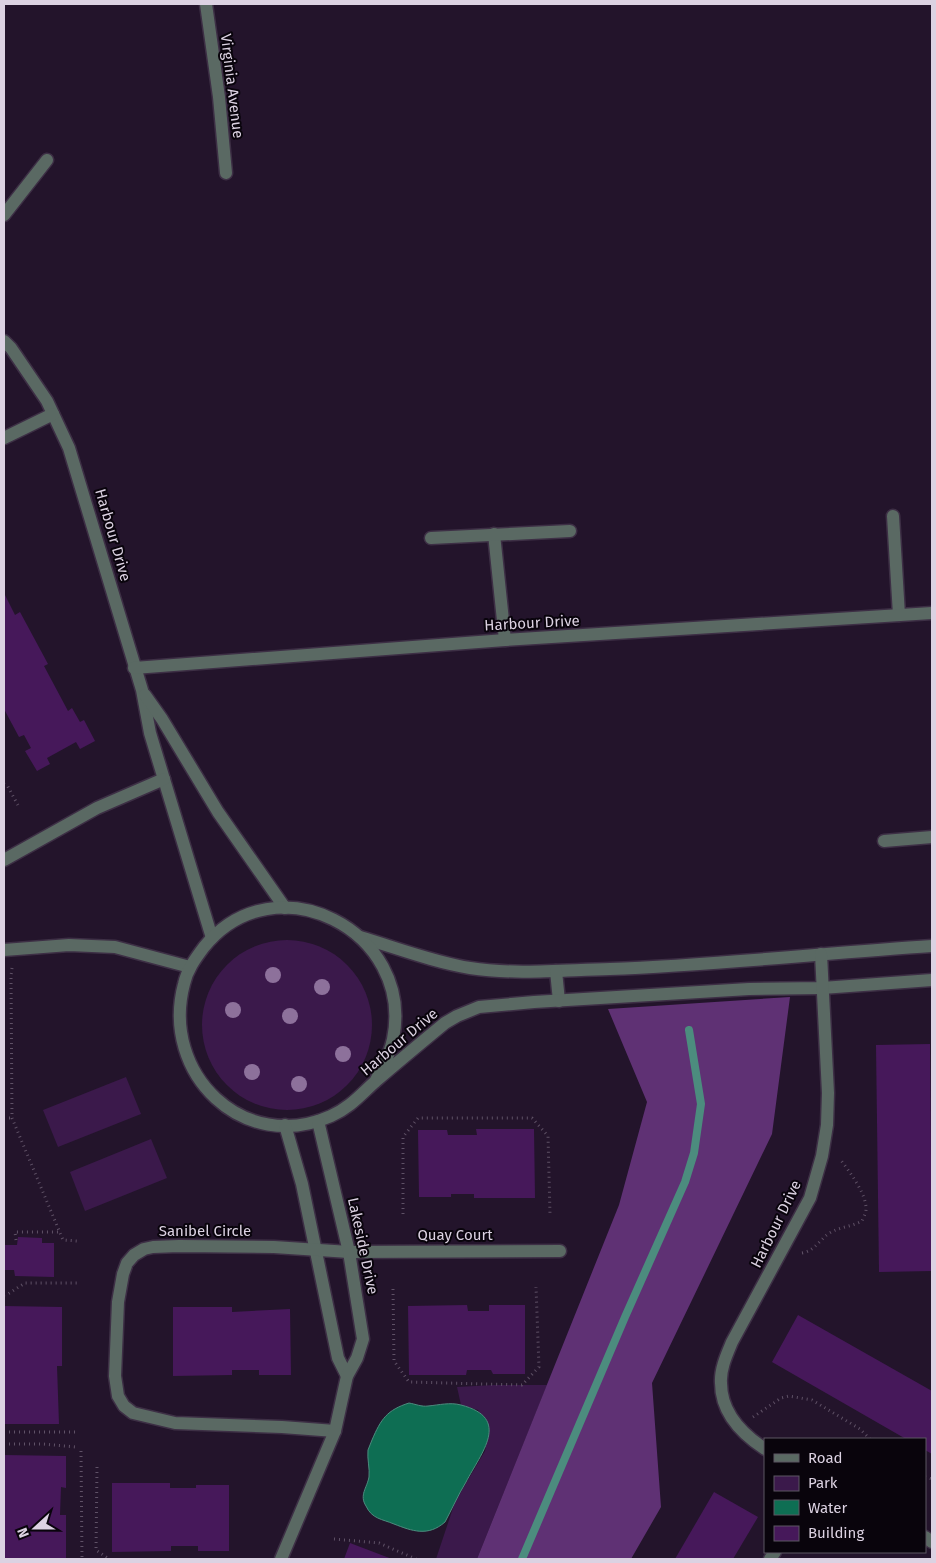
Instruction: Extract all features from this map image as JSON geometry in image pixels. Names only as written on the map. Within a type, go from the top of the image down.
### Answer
[{"type":"street","name":"Virginia Avenue","points":[[206,4],[219,97],[226,173]]},
{"type":"street","points":[[4,215],[47,160]]},
{"type":"street","name":"Harbour Drive","points":[[4,341],[47,401],[69,448],[142,690],[150,733],[212,938]]},
{"type":"street","points":[[4,438],[54,414]]},
{"type":"street","points":[[893,516],[899,615]]},
{"type":"street","points":[[431,538],[570,531]]},
{"type":"street","points":[[494,534],[505,640]]},
{"type":"street","name":"Harbour Drive","points":[[134,668],[505,640],[932,613]]},
{"type":"street","name":"Harbour Drive","points":[[142,690],[162,719],[218,812],[285,908]]},
{"type":"street","points":[[4,860],[97,808],[164,779]]},
{"type":"street","points":[[884,841],[932,837]]},
{"type":"street","name":"Harbour Drive","points":[[360,937],[341,922],[320,913],[306,909],[274,908],[250,914],[225,927],[212,938],[190,967],[186,977],[180,999],[178,1025],[183,1048],[192,1070],[204,1088],[220,1103],[238,1114],[259,1122],[285,1126],[301,1125],[330,1117],[349,1106],[445,1023],[470,1009],[479,1007],[749,989],[822,988],[932,980]]},
{"type":"street","points":[[360,937],[434,960],[470,968],[515,971],[556,971],[760,960],[932,946]]},
{"type":"street","points":[[360,937],[376,954],[386,973],[393,995],[396,1017],[393,1040],[387,1060],[375,1082]]},
{"type":"street","points":[[10,949],[68,945],[115,947],[190,967]]},
{"type":"street","name":"Harbour Drive","points":[[764,1448],[749,1439],[738,1427],[722,1396],[720,1382],[732,1342],[810,1198],[824,1147],[828,1093],[821,954]]},
{"type":"street","points":[[556,971],[559,1001]]},
{"type":"street","name":"Lakeside Drive","points":[[280,1559],[335,1431],[347,1376],[357,1358],[363,1339],[349,1252],[318,1121]]},
{"type":"street","points":[[285,1126],[302,1184],[338,1358],[347,1376]]},
{"type":"street","name":"Sanibel Circle","points":[[335,1431],[175,1423],[133,1413],[124,1406],[118,1396],[115,1376],[119,1294],[127,1263],[134,1255],[144,1249],[161,1247],[274,1247],[349,1252]]},
{"type":"street","name":"Quay Court","points":[[349,1252],[560,1250]]},
{"type":"path","points":[[4,784],[7,785],[19,806]]},
{"type":"path","points":[[10,949],[12,1118],[63,1240],[77,1241]]},
{"type":"path","points":[[4,1118],[12,1118]]},
{"type":"path","points":[[403,1214],[403,1137],[418,1118],[532,1118],[548,1136],[550,1214]]},
{"type":"path","points":[[780,1255],[806,1252],[815,1247],[828,1234],[841,1228],[854,1226],[862,1221],[866,1209],[862,1195],[852,1175],[840,1159],[824,1147]]},
{"type":"path","points":[[16,1240],[15,1232],[60,1232]]},
{"type":"path","points":[[4,1295],[26,1283],[76,1284]]},
{"type":"path","points":[[394,1289],[394,1361],[409,1382],[522,1385],[539,1367],[536,1287]]},
{"type":"path","points":[[738,1427],[781,1398],[789,1396],[812,1400],[860,1429],[869,1438]]},
{"type":"path","points":[[4,1432],[75,1432]]},
{"type":"path","points":[[4,1444],[43,1444],[76,1447]]},
{"type":"path","points":[[81,1451],[82,1559]]},
{"type":"path","points":[[97,1467],[96,1550],[109,1559]]},
{"type":"path","points":[[334,1540],[378,1543],[416,1559]]},
{"type":"green space","points":[[287,940],[312,944],[327,950],[347,965],[362,985],[368,1000],[372,1025],[368,1050],[362,1065],[347,1085],[327,1100],[312,1106],[287,1110],[262,1106],[247,1100],[227,1085],[212,1065],[206,1050],[202,1025],[206,1000],[212,985],[227,965],[247,950],[262,944]]},
{"type":"green space","points":[[126,1077],[141,1114],[58,1147],[43,1110]]},
{"type":"green space","points":[[151,1139],[167,1178],[85,1211],[70,1172]]},
{"type":"green space","points":[[547,1385],[477,1559],[436,1559],[455,1502],[485,1451],[489,1429],[478,1410],[461,1405],[457,1387]]},
{"type":"shaded area","points":[[790,997],[772,1134],[652,1383],[661,1507],[631,1559],[477,1559],[619,1205],[647,1102],[608,1009]]},
{"type":"water","points":[[409,1403],[421,1406],[461,1405],[476,1411],[485,1418],[489,1427],[488,1438],[479,1460],[445,1522],[439,1527],[426,1531],[407,1529],[378,1518],[368,1510],[363,1498],[369,1477],[368,1450],[375,1433],[390,1412]]},
{"type":"building","points":[[4,593],[15,615],[20,612],[48,664],[44,666],[68,711],[72,708],[80,722],[84,720],[95,741],[80,749],[76,742],[47,758],[50,764],[37,771],[25,751],[31,748],[24,735],[19,737],[4,709]]},
{"type":"building","points":[[930,1044],[932,1271],[879,1272],[876,1045]]},
{"type":"building","points":[[476,1129],[534,1129],[535,1198],[474,1198],[474,1194],[451,1194],[451,1197],[419,1197],[418,1130],[447,1130],[448,1135],[477,1135]]},
{"type":"building","points":[[18,1237],[42,1238],[42,1243],[54,1243],[54,1277],[15,1276],[14,1270],[4,1270],[4,1245],[17,1245]]},
{"type":"building","points":[[467,1305],[468,1311],[489,1311],[489,1305],[525,1305],[525,1374],[493,1374],[491,1370],[467,1370],[466,1375],[409,1375],[408,1306]]},
{"type":"building","points":[[4,1306],[62,1307],[62,1366],[57,1366],[59,1424],[4,1424]]},
{"type":"building","points":[[173,1307],[232,1307],[232,1312],[290,1309],[291,1375],[259,1375],[259,1370],[232,1370],[232,1375],[173,1376]]},
{"type":"building","points":[[798,1315],[932,1391],[932,1454],[926,1451],[926,1438],[904,1438],[772,1362]]},
{"type":"building","points":[[4,1455],[66,1456],[66,1488],[61,1487],[60,1515],[66,1515],[66,1559],[4,1559]]},
{"type":"building","points":[[112,1483],[170,1483],[170,1488],[196,1488],[196,1485],[229,1485],[229,1551],[198,1551],[198,1546],[171,1546],[171,1551],[112,1552]]},
{"type":"building","points":[[714,1492],[758,1517],[733,1559],[675,1559]]},
{"type":"building","points":[[350,1543],[392,1559],[344,1559]]},
{"type":"waterway","points":[[522,1559],[685,1182],[694,1153],[701,1104],[689,1030]]}]
